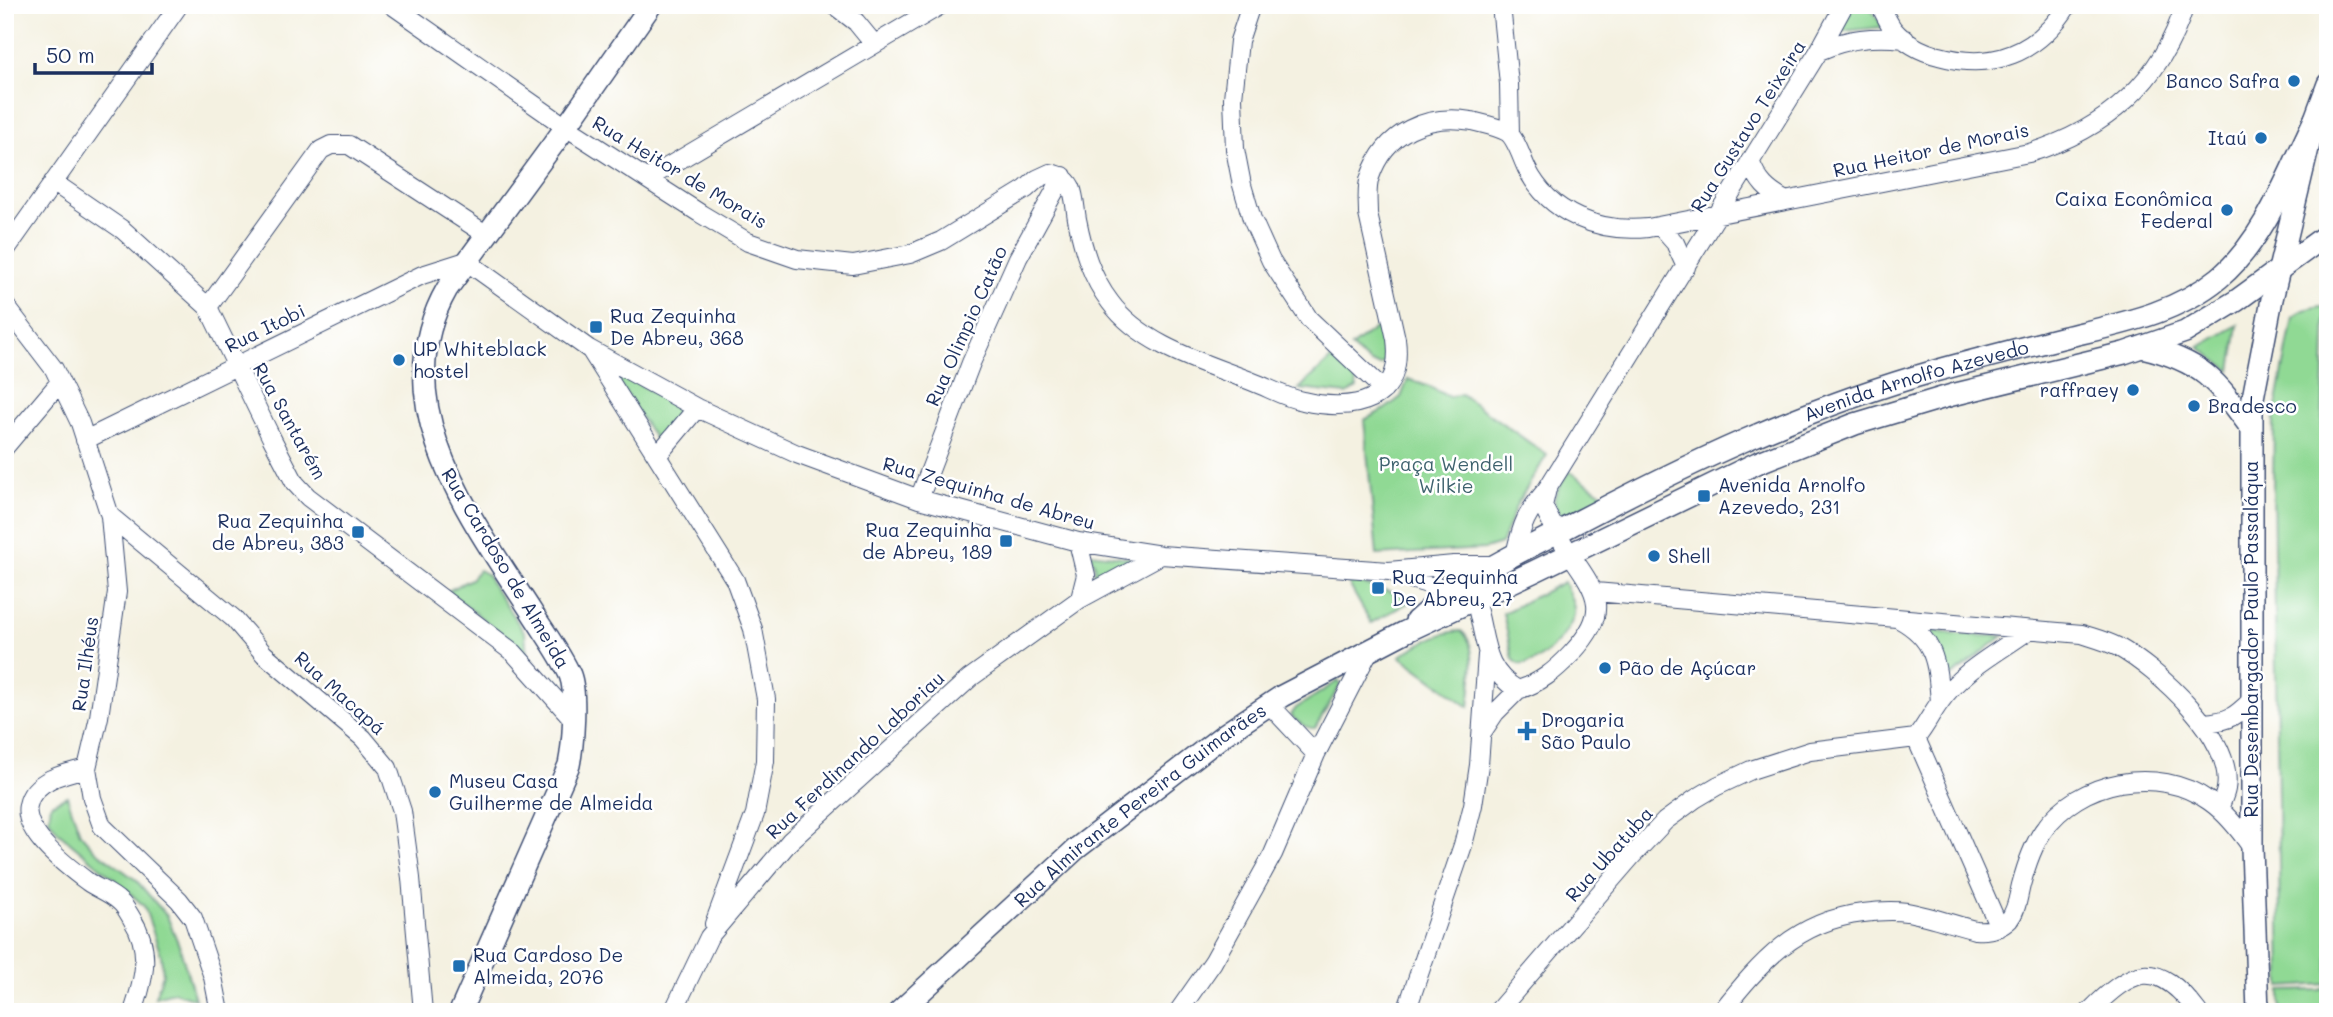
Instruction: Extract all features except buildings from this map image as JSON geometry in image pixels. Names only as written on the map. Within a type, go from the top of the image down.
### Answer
[{"type":"main road","name":"Rua Cardoso de Almeida","points":[[460,1012],[569,765],[573,744],[571,678],[461,497],[435,442],[424,390],[427,339],[435,310],[466,261],[566,127],[651,5]]},
{"type":"main road","points":[[2315,119],[2328,84]]},
{"type":"main road","name":"Rua Desembargador Paulo Passaláqua","points":[[2258,1012],[2252,848],[2252,403],[2264,332],[2315,119]]},
{"type":"main road","name":"Avenida Arnolfo Azevedo","points":[[1453,589],[1633,492],[1786,422],[1876,389],[1978,359],[2126,323],[2168,309],[2219,278],[2240,257],[2259,232],[2315,119]]},
{"type":"main road","name":"Avenida Arnolfo Azevedo","points":[[1474,598],[1757,463],[1855,424],[1952,395],[2142,347],[2185,332],[2236,301],[2328,234]]},
{"type":"main road","points":[[2142,347],[2167,353],[2210,375],[2251,428]]},
{"type":"main road","name":"Rua Almirante Pereira Guimarães","points":[[1405,632],[1453,589]]},
{"type":"main road","name":"Rua Almirante Pereira Guimarães","points":[[899,1012],[1076,849],[1225,734],[1269,704],[1474,598]]},
{"type":"street","points":[[5,251],[179,5]]},
{"type":"street","name":"Rua Heitor de Morais","points":[[392,5],[566,127],[647,179],[748,242],[797,259],[853,265],[911,254],[941,241],[1050,173],[1063,176]]},
{"type":"street","points":[[834,5],[856,22],[874,44]]},
{"type":"street","points":[[647,179],[941,5]]},
{"type":"street","points":[[1251,5],[1239,40],[1233,98],[1235,149],[1252,219],[1271,261],[1309,319],[1384,390]]},
{"type":"street","points":[[1063,176],[1074,198],[1085,258],[1111,304],[1135,327],[1160,343],[1301,401],[1341,405],[1360,403],[1384,390],[1395,372],[1398,352],[1368,214],[1369,179],[1379,155],[1406,131],[1436,119],[1452,118],[1481,123],[1495,126],[1510,134],[1509,84],[1501,5]]},
{"type":"street","name":"Rua Gustavo Teixeira","points":[[1516,555],[1522,524],[1530,509],[1547,489],[1686,267],[1819,51],[1844,5]]},
{"type":"street","points":[[1880,5],[1893,28],[1905,40],[1930,54],[1959,62],[1988,62],[2022,50],[2039,40],[2056,23],[2068,5]]},
{"type":"street","name":"Rua Heitor de Morais","points":[[1510,134],[1538,186],[1580,220],[1608,229],[1660,226],[2048,148],[2093,127],[2124,104],[2144,82],[2166,49],[2185,5]]},
{"type":"street","points":[[1819,51],[1840,42],[1871,37],[1905,40]]},
{"type":"street","points":[[208,307],[321,150],[331,145],[349,145],[487,235]]},
{"type":"street","points":[[1750,161],[1762,186],[1786,201]]},
{"type":"street","name":"Rua Olimpio Catão","points":[[919,499],[971,363],[1018,258],[1063,176]]},
{"type":"street","name":"Rua Santarém","points":[[53,182],[123,230],[208,307],[296,483],[308,497],[514,653],[573,719]]},
{"type":"street","points":[[1660,226],[1675,243],[1686,267]]},
{"type":"street","name":"Rua Zequinha de Abreu","points":[[466,261],[589,349],[697,408],[797,454],[919,499],[1078,542],[1161,555],[1389,571],[1454,565],[1495,565]]},
{"type":"street","name":"Rua Itobi","points":[[85,440],[422,275],[466,261]]},
{"type":"street","name":"Rua Ilhéus","points":[[5,305],[54,369],[80,423],[110,516],[117,592],[99,717],[88,768],[92,798],[102,826],[179,900],[192,918],[213,977],[220,1012]]},
{"type":"street","points":[[589,349],[736,580],[753,629],[766,699],[765,761],[754,814],[709,937]]},
{"type":"street","points":[[5,447],[60,382]]},
{"type":"street","points":[[657,456],[697,408]]},
{"type":"street","points":[[1481,734],[1494,713],[1518,690],[1542,681],[1580,644],[1593,622],[1597,608],[1595,592],[1570,554],[1544,506],[1547,489]]},
{"type":"street","name":"Rua Macapá","points":[[110,516],[233,618],[264,654],[363,738],[388,768],[401,811],[411,878],[423,1012]]},
{"type":"street","points":[[1078,542],[1086,575],[1080,599]]},
{"type":"street","name":"Rua Ferdinando Laboriau","points":[[673,1012],[709,937],[800,832],[970,678],[1080,599],[1161,555]]},
{"type":"street","name":"Rua Zequinha de Abreu","points":[[1389,571],[1427,585],[1453,589],[1474,598]]},
{"type":"street","points":[[1595,592],[2082,634],[2120,649],[2146,666],[2204,723],[2225,767],[2226,789],[2219,809]]},
{"type":"street","points":[[1405,1012],[1463,845],[1473,805],[1487,655],[1474,598]]},
{"type":"street","points":[[1895,617],[1922,636],[1933,653],[1937,664],[1940,702]]},
{"type":"street","points":[[1999,927],[1916,738],[1940,702],[1976,667],[2029,630]]},
{"type":"street","points":[[1178,1012],[1213,962],[1268,864],[1316,754],[1369,651]]},
{"type":"street","points":[[1487,655],[1506,683],[1518,690]]},
{"type":"street","points":[[2204,723],[2226,721],[2235,717],[2253,699]]},
{"type":"street","points":[[1269,704],[1316,754]]},
{"type":"street","name":"Rua Ubatuba","points":[[1497,1012],[1657,830],[1695,799],[1751,770],[1810,751],[1916,738]]},
{"type":"street","points":[[88,768],[39,785],[30,796],[27,809],[29,824],[42,843],[88,882],[120,902],[134,922],[142,946],[145,971],[133,1012]]},
{"type":"street","points":[[1721,1012],[1773,952],[1798,933],[1828,920],[1862,913],[1904,912],[1975,930],[1985,931],[1999,927],[2009,920],[2016,909],[2030,855],[2043,830],[2066,807],[2083,795],[2125,781],[2145,780],[2189,790],[2219,809],[2252,848]]},
{"type":"street","points":[[2219,809],[2252,824]]},
{"type":"street","points":[[2089,1012],[2123,981],[2150,975],[2165,979],[2179,989],[2199,1012]]},
{"type":"green space","points":[[1853,5],[1868,5],[1883,27],[1845,31],[1841,29]]},
{"type":"green space","points":[[2320,306],[2326,309],[2322,431],[2328,545],[2328,984],[2281,987],[2274,418],[2293,317],[2304,310]]},
{"type":"green space","points":[[1383,322],[1388,343],[1387,360],[1380,365],[1370,363],[1351,347]]},
{"type":"green space","points":[[2238,325],[2231,371],[2199,347]]},
{"type":"green space","points":[[1332,358],[1355,379],[1357,388],[1347,394],[1299,389]]},
{"type":"green space","points":[[608,366],[685,411],[658,444]]},
{"type":"green space","name":"Praça Wendell Wilkie","points":[[1408,379],[1449,397],[1461,394],[1547,455],[1517,504],[1501,544],[1485,549],[1377,555],[1364,420],[1401,397]]},
{"type":"green space","points":[[1569,471],[1603,494],[1569,515],[1560,515],[1556,509],[1555,498]]},
{"type":"green space","points":[[1090,553],[1140,559],[1094,580],[1095,565]]},
{"type":"green space","points":[[479,570],[488,575],[525,633],[527,655],[448,591],[471,579]]},
{"type":"green space","points":[[1346,579],[1415,599],[1371,623]]},
{"type":"green space","points":[[1564,582],[1574,607],[1574,615],[1566,632],[1544,655],[1526,664],[1518,664],[1513,659],[1503,613]]},
{"type":"green space","points":[[1929,630],[1958,635],[2003,636],[1946,681],[1943,654]]},
{"type":"green space","points":[[1461,631],[1467,637],[1472,655],[1469,707],[1400,656],[1437,636]]},
{"type":"green space","points":[[1338,681],[1341,684],[1315,728],[1302,724],[1291,715],[1296,708]]},
{"type":"green space","points":[[67,796],[80,833],[95,850],[136,880],[167,916],[179,945],[195,999],[174,992],[155,997],[163,974],[161,955],[144,906],[58,832],[49,819],[51,804]]},
{"type":"green space","points":[[2328,987],[2328,1012],[2281,1012],[2281,991],[2320,990]]},
{"type":"place","name":"Banco Safra","points":[[2294,81]]},
{"type":"place","name":"Itaú","points":[[2261,138]]},
{"type":"place","name":"Caixa Econômica Federal","points":[[2227,210]]},
{"type":"place","name":"Rua Zequinha De Abreu, 368","points":[[596,327]]},
{"type":"place","name":"UP Whiteblack hostel","points":[[399,360]]},
{"type":"place","name":"raffraey","points":[[2133,390]]},
{"type":"place","name":"Bradesco","points":[[2194,406]]},
{"type":"place","name":"Avenida Arnolfo Azevedo, 231","points":[[1704,496]]},
{"type":"place","name":"Rua Zequinha de Abreu, 383","points":[[358,532]]},
{"type":"place","name":"Rua Zequinha de Abreu, 189","points":[[1006,541]]},
{"type":"place","name":"Shell","points":[[1654,556]]},
{"type":"place","name":"Rua Zequinha De Abreu, 27","points":[[1378,588]]},
{"type":"place","name":"Pão de Açúcar","points":[[1605,668]]},
{"type":"place","name":"Drogaria São Paulo","points":[[1527,731]]},
{"type":"place","name":"Museu Casa Guilherme de Almeida","points":[[435,792]]},
{"type":"place","name":"Rua Cardoso De Almeida, 2076","points":[[459,966]]}]
